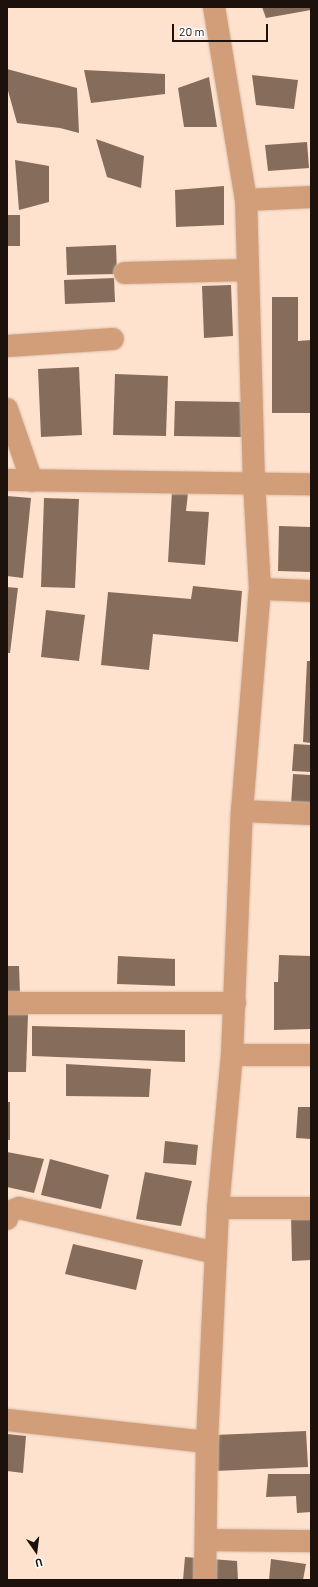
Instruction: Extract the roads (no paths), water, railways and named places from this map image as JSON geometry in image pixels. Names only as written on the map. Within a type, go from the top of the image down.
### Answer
[{"type":"street","points":[[205,1580],[207,1540],[207,1442],[218,1208],[232,1055],[242,812],[260,590],[254,483],[246,200],[214,7]]},
{"type":"street","points":[[246,200],[311,197]]},
{"type":"street","points":[[125,273],[247,270]]},
{"type":"street","points":[[7,346],[113,339]]},
{"type":"street","points":[[7,409],[32,481]]},
{"type":"street","points":[[7,480],[311,484]]},
{"type":"street","points":[[260,590],[311,591]]},
{"type":"street","points":[[242,812],[311,814]]},
{"type":"street","points":[[7,1003],[235,1003]]},
{"type":"street","points":[[232,1055],[311,1055]]},
{"type":"street","points":[[7,1219],[9,1212],[19,1208],[216,1253]]},
{"type":"street","points":[[218,1208],[311,1208]]},
{"type":"street","points":[[7,1420],[207,1442]]},
{"type":"street","points":[[207,1540],[311,1541]]}]
